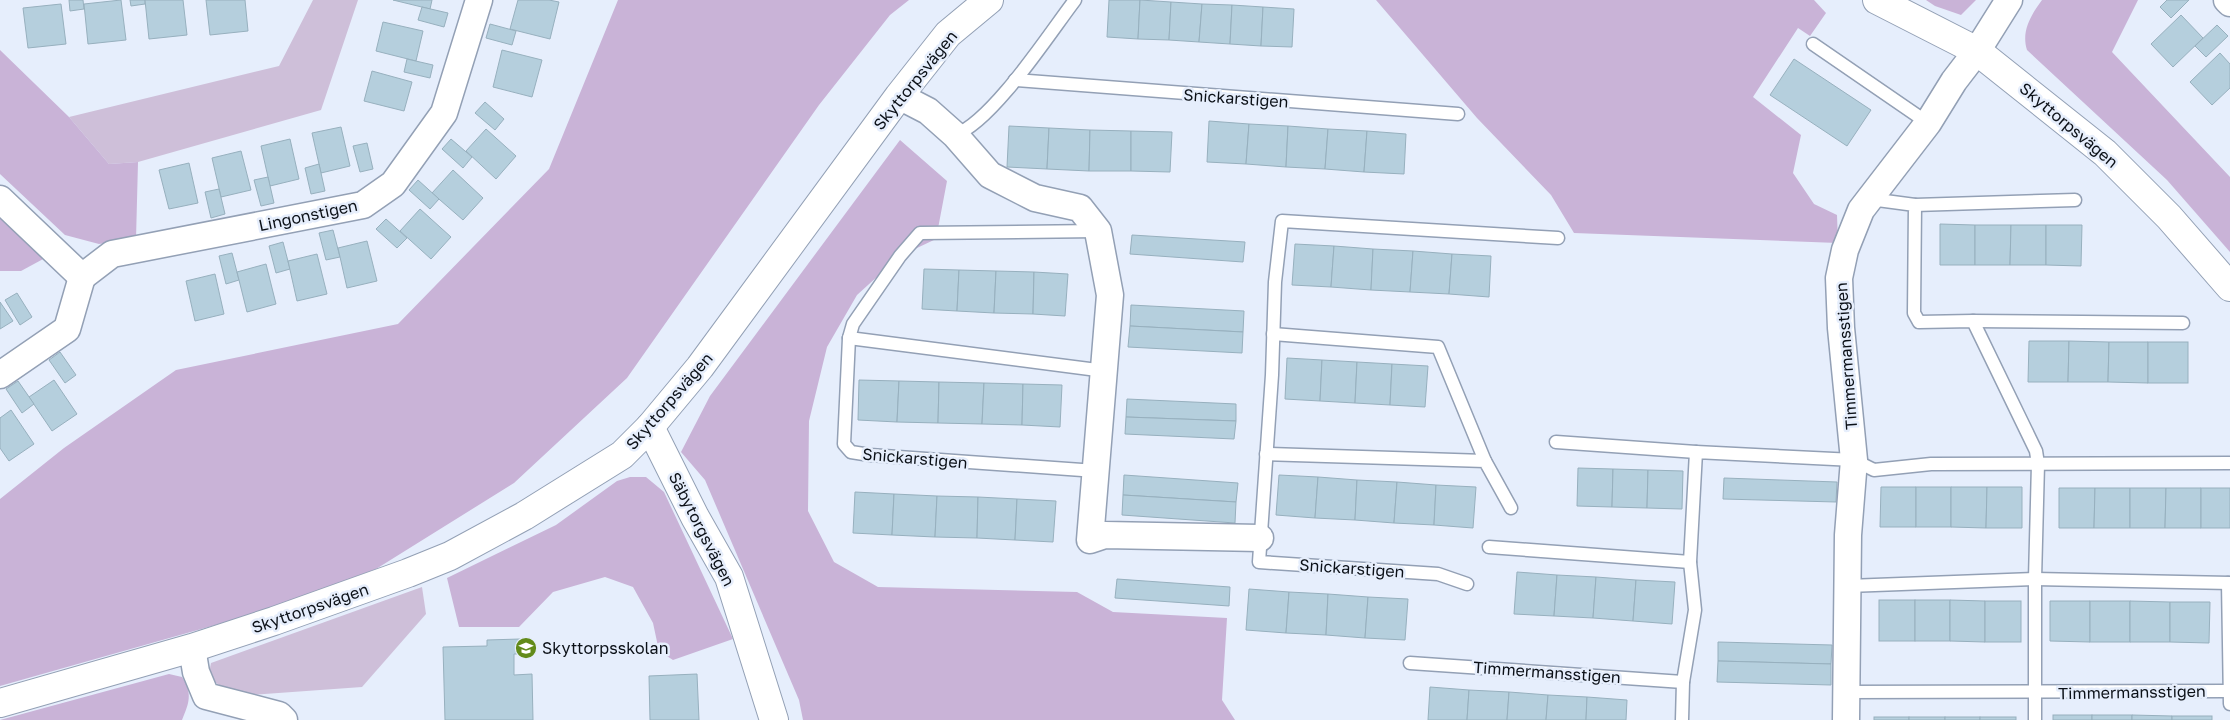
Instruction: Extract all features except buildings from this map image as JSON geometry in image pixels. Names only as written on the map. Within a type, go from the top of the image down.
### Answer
[{"type":"street","name":"Lingonstigen","points":[[82,277],[112,254],[363,205],[393,184],[444,113],[479,0]]},
{"type":"street","name":"Skyttorpsvägen","points":[[0,703],[192,648],[408,573],[450,556],[524,516],[622,455],[650,427],[706,359],[899,96],[948,34],[989,0]]},
{"type":"street","name":"Skyttorpsvägen","points":[[1877,0],[1977,51],[2106,153],[2170,217],[2230,287]]},
{"type":"street","name":"Timmermansstigen","points":[[1846,720],[1848,586],[1854,460],[1841,328],[1840,278],[1845,250],[1861,210],[1928,123],[1954,80],[1977,51],[2009,0]]},
{"type":"street","points":[[899,96],[928,111],[955,135],[990,176],[1035,198],[1080,208],[1098,231],[1110,295],[1090,540],[1105,534],[1260,538]]},
{"type":"street","points":[[0,198],[82,277],[67,328],[0,375]]},
{"type":"street","name":"Säbytorgsvägen","points":[[650,427],[695,517],[729,577],[774,720]]},
{"type":"street","points":[[192,648],[196,672],[206,696],[279,715],[284,720]]},
{"type":"lane","points":[[955,135],[966,131],[980,119],[1014,80],[1075,0]]},
{"type":"lane","points":[[1813,44],[1928,123]]},
{"type":"lane","name":"Snickarstigen","points":[[1014,80],[1458,114]]},
{"type":"lane","points":[[1870,199],[1915,204],[2076,200]]},
{"type":"lane","points":[[1915,204],[1914,313],[1919,322],[2183,323]]},
{"type":"lane","name":"Snickarstigen","points":[[1467,584],[1438,574],[1259,562],[1275,282],[1282,221],[1558,238]]},
{"type":"lane","name":"Snickarstigen","points":[[1096,472],[851,452],[844,444],[849,338],[853,324],[900,256],[920,233],[1098,231]]},
{"type":"lane","name":"Timmermansstigen","points":[[1973,321],[2036,452],[2038,464],[2034,578],[2034,720]]},
{"type":"lane","points":[[1273,334],[1438,347],[1486,461],[1511,508]]},
{"type":"lane","points":[[849,338],[1105,371]]},
{"type":"lane","points":[[1556,442],[1696,452],[1854,460],[1874,470],[1931,464],[2230,462]]},
{"type":"lane","points":[[1682,720],[1683,682],[1695,610],[1690,562],[1696,452]]},
{"type":"lane","points":[[1266,454],[1486,461]]},
{"type":"lane","points":[[1489,547],[1690,562]]},
{"type":"lane","name":"Timmermansstigen","points":[[1846,692],[2230,697],[2229,583],[2034,578],[1848,586]]},
{"type":"lane","name":"Timmermansstigen","points":[[1410,663],[1683,682]]},
{"type":"shaded area","points":[[313,0],[358,0],[321,110],[138,162],[109,164],[69,117],[279,66]]},
{"type":"shaded area","points":[[618,0],[909,0],[890,15],[819,105],[627,378],[514,483],[376,569],[258,613],[0,686],[0,499],[64,448],[176,370],[398,324],[549,169]]},
{"type":"shaded area","points":[[1376,0],[1814,0],[1826,13],[1810,36],[1798,28],[1753,97],[1801,135],[1793,173],[1814,204],[1837,215],[1838,243],[1574,233],[1551,195],[1477,118]]},
{"type":"shaded area","points":[[1926,0],[1976,0],[1961,15],[1935,6]]},
{"type":"shaded area","points":[[2042,0],[2138,0],[2112,52],[2230,177],[2230,252],[2167,180],[2027,50],[2025,43],[2026,30],[2034,11]]},
{"type":"shaded area","points":[[0,50],[69,117],[109,164],[138,162],[136,239],[99,244],[65,235],[0,174]]},
{"type":"shaded area","points":[[900,140],[947,181],[936,239],[900,256],[857,295],[827,347],[809,421],[808,511],[834,562],[878,587],[1077,592],[1113,612],[1227,618],[1222,700],[1235,720],[803,720],[799,700],[705,480],[681,452],[710,396]]},
{"type":"shaded area","points":[[0,218],[45,258],[21,271],[0,271]]},
{"type":"shaded area","points":[[630,477],[646,477],[664,492],[733,639],[673,660],[659,651],[653,623],[633,587],[605,577],[553,592],[519,627],[459,627],[447,578],[556,525],[617,481]]},
{"type":"shaded area","points":[[422,587],[426,614],[362,687],[237,696],[208,678],[211,663]]},
{"type":"shaded area","points":[[169,674],[182,677],[188,689],[189,698],[182,720],[0,720]]},
{"type":"place","name":"Skyttorpsskolan","points":[[526,648]]}]
